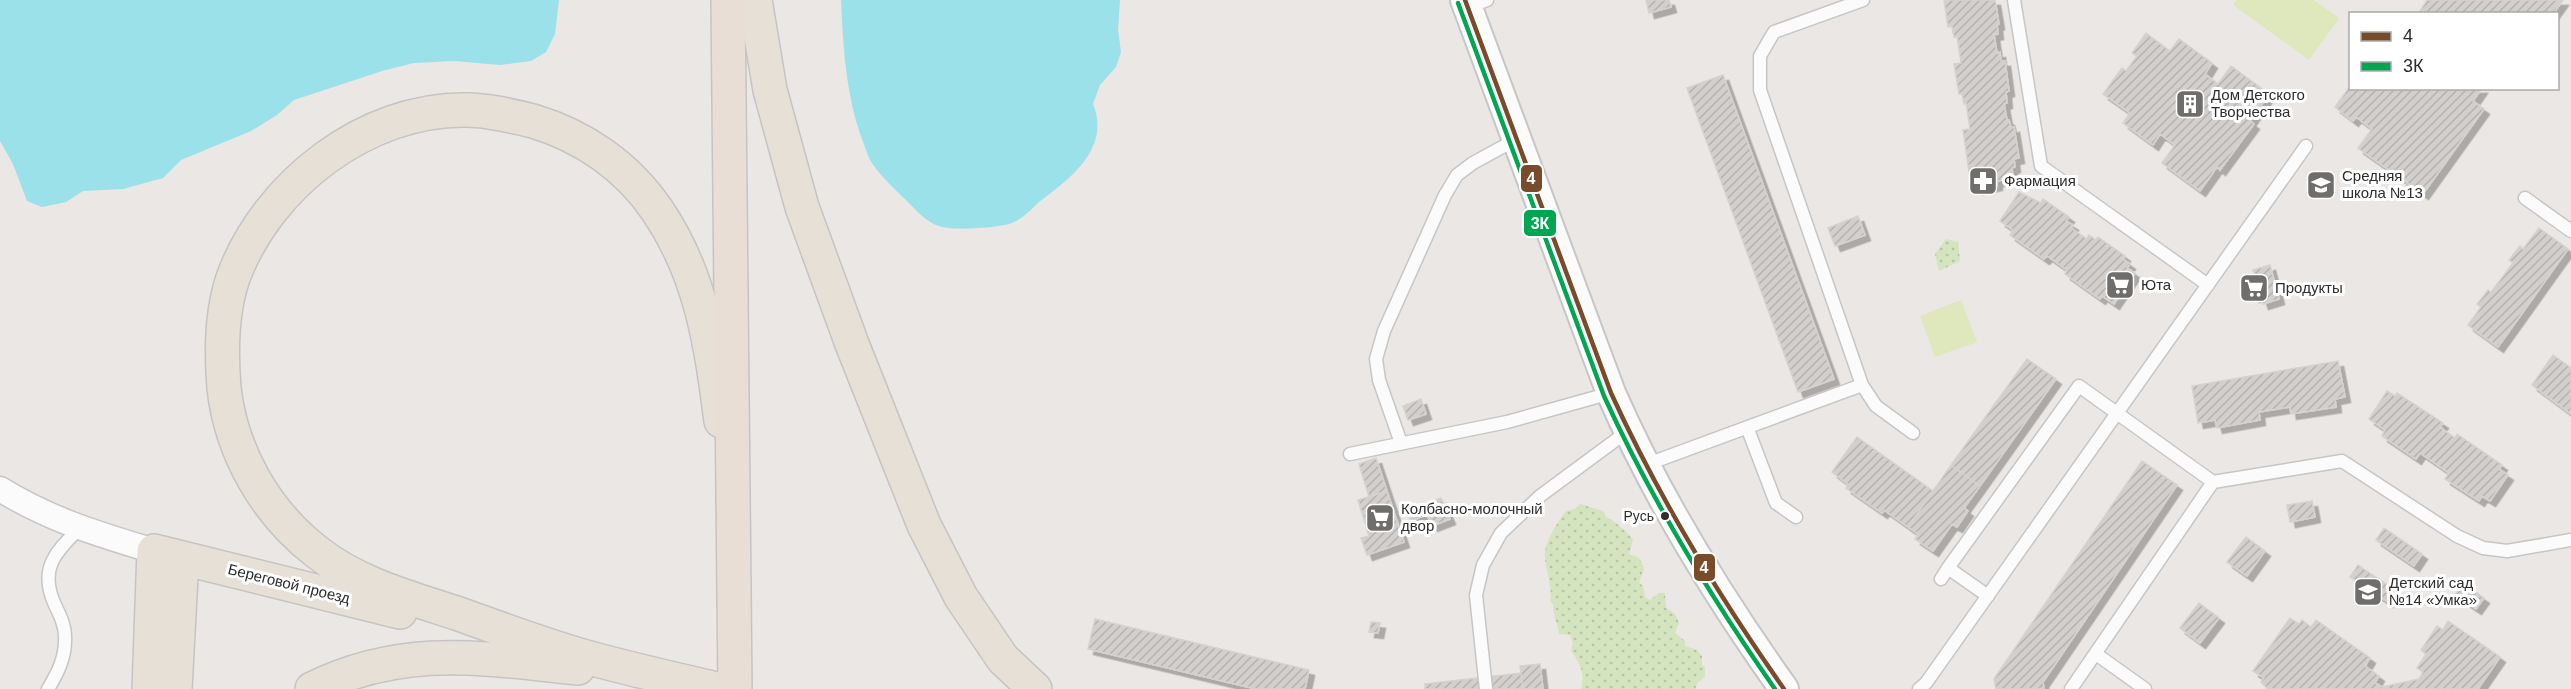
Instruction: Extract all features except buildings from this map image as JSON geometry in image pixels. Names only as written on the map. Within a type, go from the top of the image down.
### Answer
[{"type":"highway","points":[[728,0],[735,689]]},
{"type":"main road","points":[[755,0],[770,90],[802,207],[852,344],[924,525],[961,597],[1003,659],[1035,689]]},
{"type":"main road","points":[[717,689],[585,657],[400,594],[350,573],[318,553],[294,532],[259,490],[232,431],[225,400],[221,358],[224,319],[232,280],[250,240],[271,209],[299,179],[335,150],[378,128],[431,112],[468,110],[518,117],[555,128],[588,143],[625,172],[655,207],[680,248],[698,292],[711,350],[733,506]]},
{"type":"main road","points":[[149,689],[168,555]]},
{"type":"main road","points":[[168,555],[175,689]]},
{"type":"main road","name":"Береговой проезд","points":[[168,555],[585,657]]},
{"type":"main road","points":[[312,689],[344,674],[381,664],[421,658],[481,658],[674,679]]},
{"type":"street","points":[[1474,2],[1517,139],[1611,393],[1628,431],[1661,499],[1709,577],[1784,689]]},
{"type":"street","name":"Береговой проезд","points":[[0,489],[32,509],[79,529],[168,555]]},
{"type":"lane","points":[[1863,0],[1774,32],[1760,56],[1760,90],[1862,385],[1876,406],[1913,433]]},
{"type":"lane","points":[[2014,0],[2041,166],[2208,285]]},
{"type":"lane","points":[[1401,443],[1379,380],[1376,359],[1384,332],[1445,195],[1457,175],[1473,163],[1517,139]]},
{"type":"lane","points":[[1919,689],[1926,683],[2306,146]]},
{"type":"lane","points":[[2525,198],[2571,231]]},
{"type":"lane","points":[[1645,465],[1862,385]]},
{"type":"lane","points":[[1988,596],[1945,573],[2079,386],[2213,482],[2342,461],[2457,536],[2483,548],[2506,550],[2571,540]]},
{"type":"lane","points":[[1350,454],[1508,422],[1611,393]]},
{"type":"lane","points":[[1747,427],[1776,502],[1796,517]]},
{"type":"lane","points":[[1486,689],[1476,595],[1483,565],[1501,533],[1540,496],[1628,431]]},
{"type":"lane","points":[[2071,689],[2213,482]]},
{"type":"lane","points":[[48,689],[61,665],[65,640],[63,621],[47,581],[51,562],[59,547],[79,529]]},
{"type":"lane","points":[[2096,654],[2145,689]]},
{"type":"green space","points":[[2236,0],[2314,0],[2339,18],[2309,60],[2233,5]]},
{"type":"green space","points":[[1946,239],[1958,242],[1960,261],[1939,271],[1935,254]]},
{"type":"green space","points":[[1961,300],[1977,342],[1935,357],[1920,316]]},
{"type":"green space","points":[[1580,504],[1603,511],[1606,517],[1628,533],[1633,540],[1629,554],[1639,558],[1644,568],[1639,583],[1643,586],[1645,597],[1650,600],[1659,593],[1665,593],[1666,608],[1675,614],[1679,623],[1675,633],[1685,641],[1685,646],[1697,650],[1702,656],[1705,677],[1698,682],[1695,689],[1581,689],[1582,674],[1580,665],[1571,651],[1573,643],[1570,635],[1559,634],[1553,604],[1550,600],[1551,590],[1545,558],[1546,546],[1559,521],[1566,511],[1575,509]]},
{"type":"water","points":[[0,0],[559,0],[555,34],[546,52],[531,61],[500,65],[454,61],[414,63],[382,71],[294,100],[277,115],[251,131],[181,160],[163,178],[123,189],[83,191],[66,202],[42,207],[27,201],[13,164],[0,141]]},
{"type":"water","points":[[841,0],[1120,0],[1118,30],[1121,52],[1116,67],[1100,85],[1093,104],[1097,120],[1097,134],[1085,160],[1063,183],[1014,222],[1000,226],[965,229],[945,228],[930,222],[882,176],[870,160],[852,105],[844,53]]},
{"type":"transit line","name":"4","points":[[1465,0],[1611,393],[1669,508],[1713,582],[1784,689]]},
{"type":"transit line","name":"3К","points":[[1458,3],[1604,396],[1641,472],[1683,546],[1727,618],[1775,689]]},
{"type":"place","name":"Дом Детского Творчества","points":[[2190,104]]},
{"type":"place","name":"Фармация","points":[[1983,181]]},
{"type":"place","name":"Средняя школа №13","points":[[2321,185]]},
{"type":"place","name":"Юта","points":[[2120,285]]},
{"type":"place","name":"Продукты","points":[[2254,288]]},
{"type":"place","name":"Русь","points":[[1665,516]]},
{"type":"place","name":"Колбасно-молочный двор","points":[[1380,518]]},
{"type":"place","name":"Детский сад №14 «Умка»","points":[[2368,592]]}]
